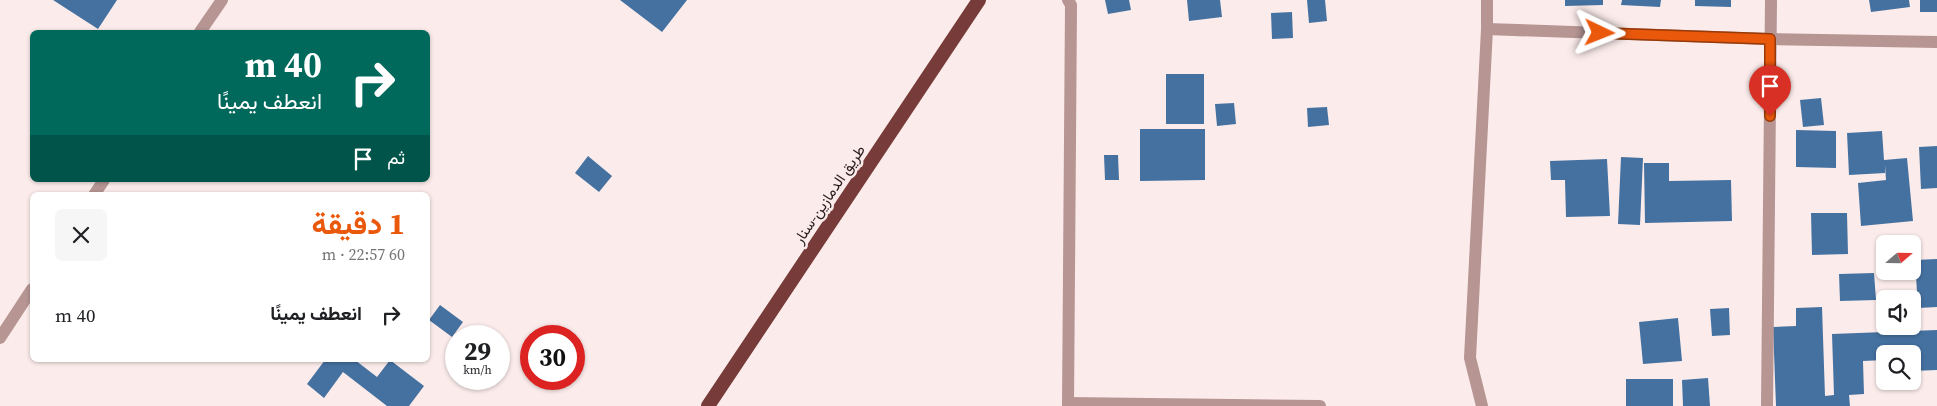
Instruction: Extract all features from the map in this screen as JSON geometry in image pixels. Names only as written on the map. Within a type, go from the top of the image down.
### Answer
[{"type":"highway","name":"طريق الدمازين-سنار","points":[[708,406],[979,0]]},
{"type":"street","points":[[201,30],[222,0]]},
{"type":"street","points":[[1068,0],[1071,5],[1068,404],[1320,406]]},
{"type":"street","points":[[1482,406],[1470,358],[1487,0]]},
{"type":"street","points":[[1767,406],[1771,0]]},
{"type":"street","points":[[1487,29],[1770,39],[1937,42]]},
{"type":"street","points":[[0,338],[30,291]]},
{"type":"building","points":[[53,0],[117,0],[98,29]]},
{"type":"building","points":[[620,0],[687,0],[662,32]]},
{"type":"building","points":[[1105,0],[1129,0],[1131,10],[1108,14]]},
{"type":"building","points":[[1187,0],[1220,0],[1222,17],[1189,21]]},
{"type":"building","points":[[1307,0],[1325,0],[1327,21],[1309,23]]},
{"type":"building","points":[[1565,0],[1603,0],[1603,5],[1565,6]]},
{"type":"building","points":[[1622,0],[1661,0],[1660,7],[1621,5]]},
{"type":"building","points":[[1695,0],[1731,0],[1731,7],[1695,6]]},
{"type":"building","points":[[1869,0],[1909,0],[1910,7],[1871,12]]},
{"type":"building","points":[[1920,0],[1937,0],[1937,12],[1920,12]]},
{"type":"building","points":[[1292,12],[1293,38],[1272,39],[1271,13]]},
{"type":"building","points":[[1166,74],[1204,74],[1204,124],[1166,124]]},
{"type":"building","points":[[1821,98],[1824,125],[1803,127],[1800,100]]},
{"type":"building","points":[[1234,103],[1236,124],[1217,126],[1215,104]]},
{"type":"building","points":[[1327,107],[1329,125],[1308,127],[1307,108]]},
{"type":"building","points":[[1140,129],[1205,129],[1205,180],[1140,181]]},
{"type":"building","points":[[1796,130],[1836,131],[1836,168],[1796,167]]},
{"type":"building","points":[[1882,131],[1884,160],[1907,158],[1913,221],[1861,226],[1858,183],[1886,180],[1885,165],[1885,173],[1849,175],[1847,133]]},
{"type":"building","points":[[1937,146],[1937,188],[1921,189],[1919,147]]},
{"type":"building","points":[[1104,155],[1118,155],[1119,180],[1105,180]]},
{"type":"building","points":[[588,156],[612,176],[599,192],[575,173]]},
{"type":"building","points":[[1621,157],[1643,158],[1640,225],[1618,224]]},
{"type":"building","points":[[1607,159],[1610,216],[1566,217],[1565,180],[1551,180],[1550,161]]},
{"type":"building","points":[[1644,163],[1669,163],[1669,181],[1731,180],[1732,221],[1645,223]]},
{"type":"building","points":[[1811,213],[1847,213],[1848,254],[1812,255]]},
{"type":"building","points":[[1937,259],[1937,307],[1921,308],[1921,290],[1917,290],[1916,280],[1921,280],[1921,260]]},
{"type":"building","points":[[1874,273],[1876,300],[1840,301],[1839,274]]},
{"type":"building","points":[[440,305],[463,322],[461,325],[445,325],[445,332],[430,321]]},
{"type":"building","points":[[1822,307],[1825,396],[1834,395],[1832,334],[1876,332],[1876,335],[1921,335],[1921,331],[1937,330],[1937,370],[1921,371],[1921,345],[1876,345],[1876,360],[1863,361],[1864,394],[1849,395],[1850,406],[1776,406],[1773,327],[1796,326],[1796,308]]},
{"type":"building","points":[[1729,308],[1730,335],[1712,336],[1710,309]]},
{"type":"building","points":[[1678,318],[1682,361],[1643,364],[1639,322]]},
{"type":"building","points":[[324,362],[358,362],[377,377],[388,362],[393,362],[424,386],[409,406],[387,406],[343,372],[324,398],[307,384]]},
{"type":"building","points":[[1708,378],[1710,406],[1683,406],[1682,380]]},
{"type":"building","points":[[1626,379],[1673,379],[1673,406],[1626,406]]},
{"type":"route","points":[[1600,33],[1770,39],[1770,116]]}]
